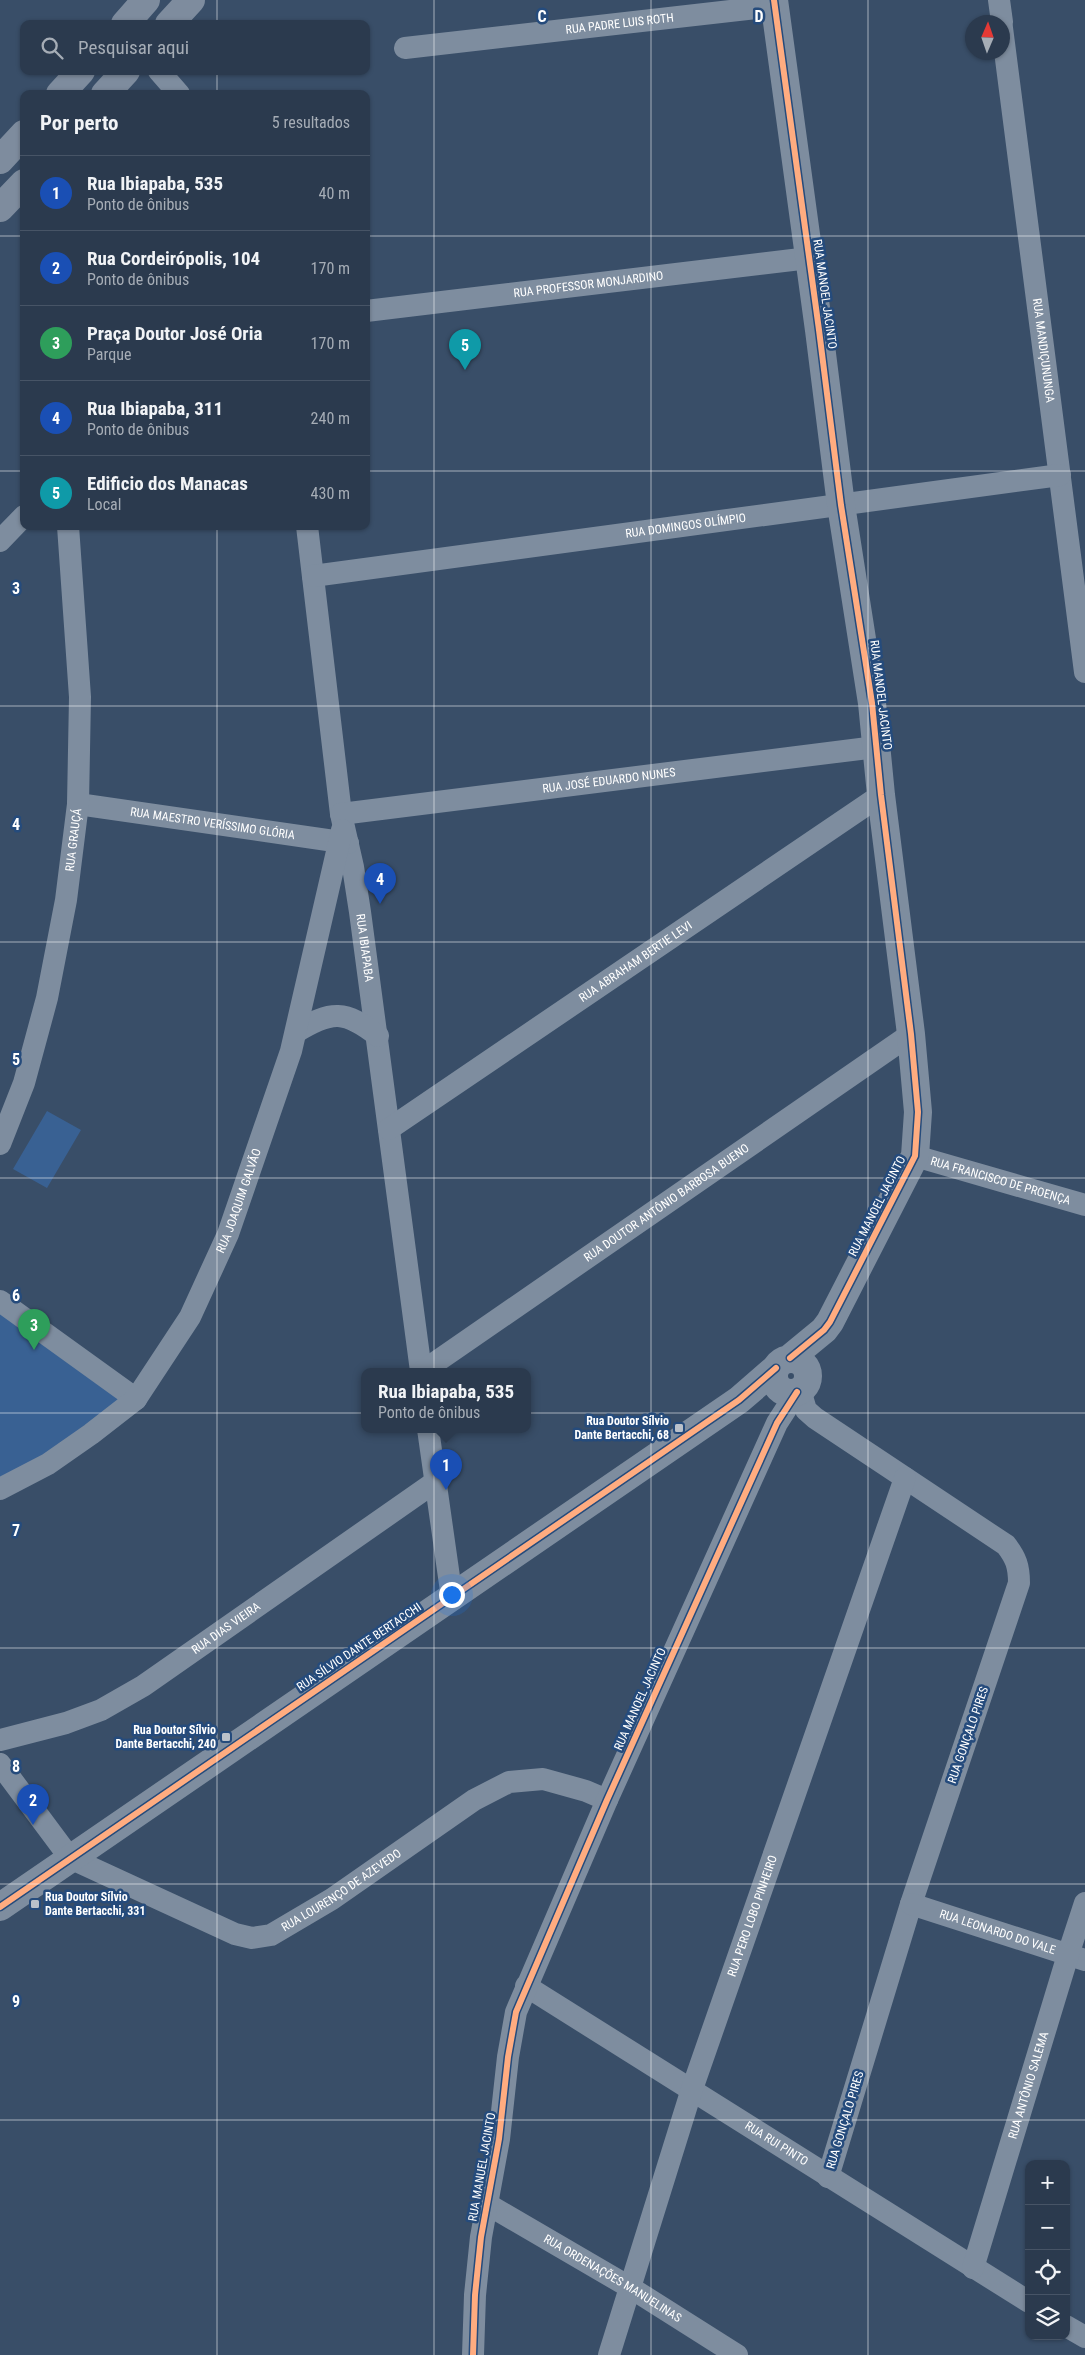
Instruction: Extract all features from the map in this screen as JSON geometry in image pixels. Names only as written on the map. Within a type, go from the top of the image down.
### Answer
[{"type":"highway","points":[[128,20],[146,0]]},
{"type":"highway","points":[[173,20],[191,0]]},
{"type":"highway","points":[[64,90],[77,75]]},
{"type":"highway","points":[[109,90],[122,75]]},
{"type":"highway","points":[[0,160],[20,138]]},
{"type":"highway","points":[[0,208],[20,186]]},
{"type":"street","points":[[999,0],[1001,15]]},
{"type":"street","name":"RUA PADRE LUIS ROTH","points":[[405,48],[774,3]]},
{"type":"street","name":"RUA MANOEL JACINTO","points":[[526,1986],[607,1800],[777,1423],[789,1382],[830,1322],[915,1156],[918,1112],[911,1034],[881,795],[872,703],[841,505],[774,3]]},
{"type":"street","name":"RUA MANDIÇUNUNGA","points":[[1006,60],[1085,672]]},
{"type":"street","points":[[162,75],[176,90]]},
{"type":"street","name":"RUA PROFESSOR MONJARDINO","points":[[370,311],[809,258]]},
{"type":"street","name":"RUA DOMINGOS OLÍMPIO","points":[[313,576],[1060,475]]},
{"type":"street","points":[[0,541],[20,520]]},
{"type":"street","name":"RUA GRAUÇÁ","points":[[0,1144],[24,1083],[47,998],[66,900],[78,804],[80,697],[68,530]]},
{"type":"street","name":"RUA IBIAPABA","points":[[307,530],[343,832],[378,1036],[388,1129],[422,1368]]},
{"type":"street","name":"RUA JOSÉ EDUARDO NUNES","points":[[343,832],[876,747]]},
{"type":"street","name":"RUA ABRAHAM BERTIE LEVI","points":[[388,1129],[881,795]]},
{"type":"street","name":"RUA MAESTRO VERÍSSIMO GLÓRIA","points":[[78,804],[343,832]]},
{"type":"street","name":"RUA JOAQUIM GALVÃO","points":[[0,1489],[48,1464],[92,1434],[136,1399],[190,1317],[228,1234],[296,1032],[343,832]]},
{"type":"street","points":[[296,1032],[316,1020],[339,1015],[357,1020],[378,1036]]},
{"type":"street","name":"RUA DOUTOR ANTÔNIO BARBOSA BUENO","points":[[426,1368],[911,1034]]},
{"type":"street","name":"RUA FRANCISCO DE PROENÇA","points":[[915,1156],[1085,1205]]},
{"type":"street","points":[[0,1301],[136,1399]]},
{"type":"street","name":"RUA SÍLVIO DANTE BERTACCHI","points":[[0,1907],[739,1400],[789,1382]]},
{"type":"street","name":"RUA GONÇALO PIRES","points":[[789,1382],[806,1410],[814,1418],[1006,1545],[1016,1558],[1019,1568],[1019,1583],[911,1904],[828,2177]]},
{"type":"street","points":[[429,1433],[452,1598]]},
{"type":"street","name":"RUA PERO LOBO PINHEIRO","points":[[609,2355],[691,2092],[905,1478]]},
{"type":"street","name":"RUA DIAS VIEIRA","points":[[0,1740],[101,1710],[143,1686],[436,1482]]},
{"type":"street","points":[[0,1764],[70,1858]]},
{"type":"street","name":"RUA LOURENÇO DE AZEVEDO","points":[[70,1858],[235,1934],[252,1938],[271,1935],[332,1899],[474,1800],[509,1782],[543,1779],[586,1791],[607,1800]]},
{"type":"street","name":"RUA ANTÔNIO SALEMA","points":[[973,2268],[1076,1957],[1085,1903]]},
{"type":"street","name":"RUA LEONARDO DO VALE","points":[[911,1904],[1076,1957]]},
{"type":"street","name":"RUA RUI PINTO","points":[[526,1986],[691,2092],[1025,2300]]},
{"type":"street","name":"RUA MANUEL JACINTO","points":[[473,2355],[475,2295],[487,2204],[499,2139],[508,2057],[516,2012],[526,1986]]},
{"type":"street","name":"RUA ORDENAÇÕES MANUELINAS","points":[[487,2204],[631,2288],[737,2355]]},
{"type":"street","points":[[1070,2329],[1085,2338]]},
{"type":"shaded area","points":[[47,1111],[81,1130],[47,1188],[13,1169]]},
{"type":"shaded area","points":[[0,1301],[135,1398],[0,1487]]},
{"type":"cycle path","points":[[774,0],[841,505],[872,703],[881,795],[911,1034],[918,1112],[915,1156],[830,1322],[824,1330],[790,1358]]},
{"type":"cycle path","points":[[0,1907],[739,1400],[776,1368]]},
{"type":"cycle path","points":[[473,2355],[475,2295],[481,2237],[499,2139],[508,2057],[516,2012],[607,1800],[777,1423],[797,1392]]},
{"type":"place","name":"Edificio dos Manacas","points":[[465,370]]},
{"type":"place","name":"Rua Ibiapaba, 311","points":[[380,904]]},
{"type":"place","name":"Praça Doutor José Oria","points":[[34,1350]]},
{"type":"place","name":"Rua Doutor Sílvio Dante Bertacchi, 68","points":[[679,1428]]},
{"type":"place","name":"Rua Ibiapaba, 535","points":[[446,1490]]},
{"type":"place","name":"Rua Doutor Sílvio Dante Bertacchi, 240","points":[[226,1737]]},
{"type":"place","name":"Rua Cordeirópolis, 104","points":[[33,1825]]},
{"type":"place","name":"Rua Doutor Sílvio Dante Bertacchi, 331","points":[[35,1904]]}]
